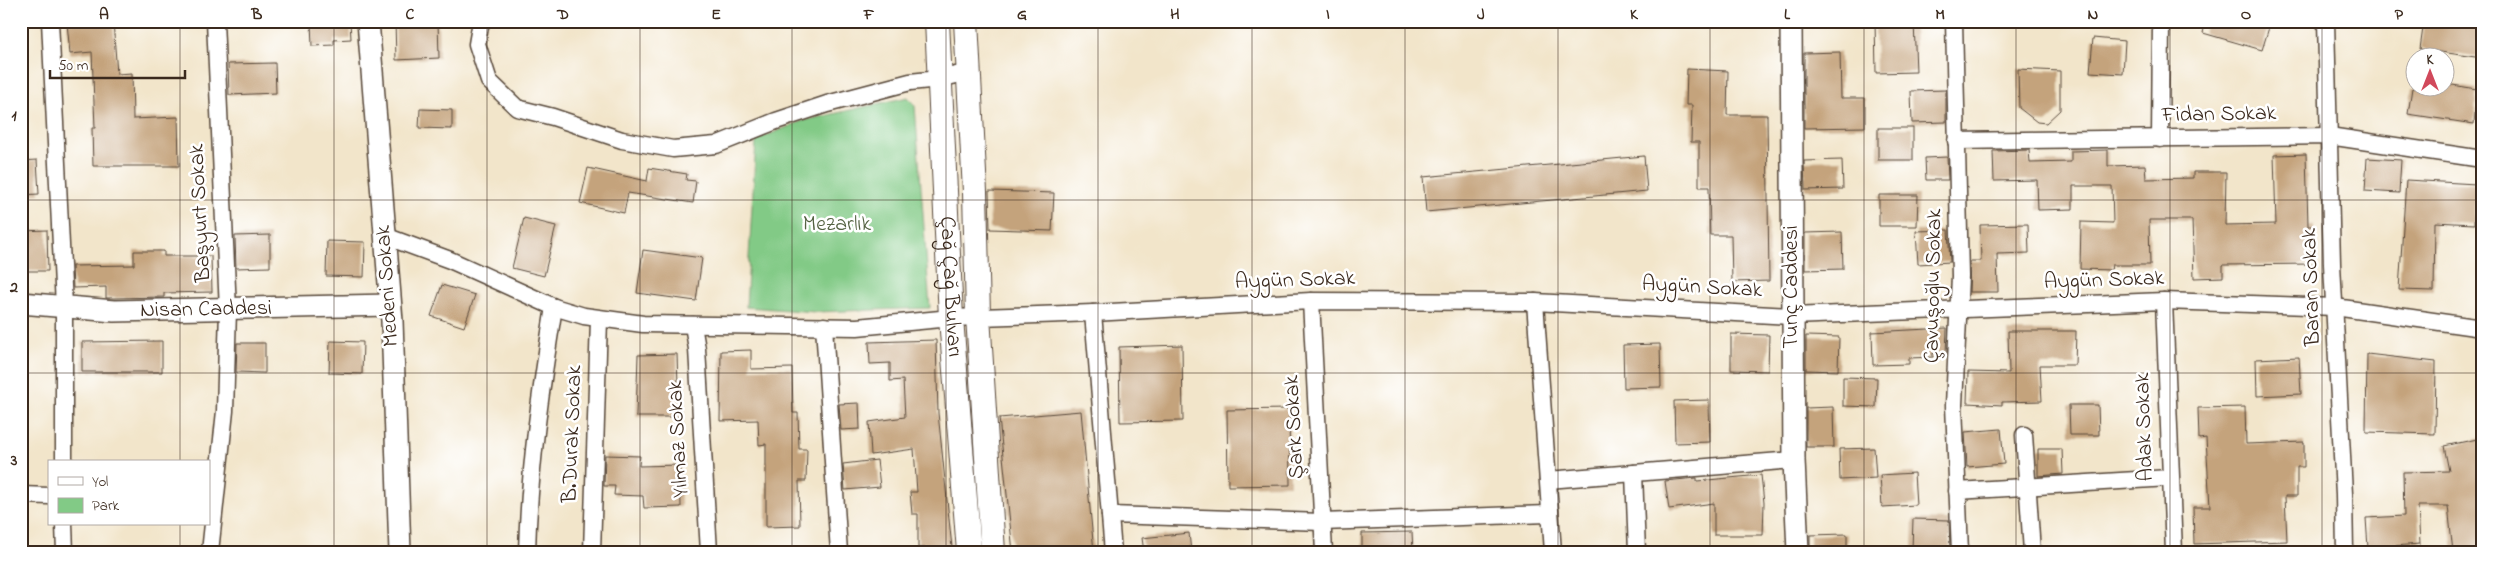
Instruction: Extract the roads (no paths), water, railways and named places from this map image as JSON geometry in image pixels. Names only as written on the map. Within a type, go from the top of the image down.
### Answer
[{"type":"main road","name":"Çağ Çağ Bulvarı","points":[[937,21],[951,318],[969,552]]},
{"type":"main road","name":"Çağ Çağ Bulvarı","points":[[966,21],[978,316],[993,552]]},
{"type":"street","points":[[50,21],[64,306],[64,460]]},
{"type":"street","name":"Başyurt Sokak","points":[[210,552],[225,411],[228,310],[215,21]]},
{"type":"street","name":"Medeni Sokak","points":[[368,21],[390,305],[400,552]]},
{"type":"street","points":[[481,21],[477,44],[488,81],[517,108],[553,117],[622,140],[673,149],[716,145],[776,121],[827,104],[910,82],[939,79],[969,72]]},
{"type":"street","name":"Tunç Caddesi","points":[[1791,21],[1792,316],[1794,460],[1798,552]]},
{"type":"street","name":"Çavuşoğlu Sokak","points":[[1954,21],[1960,308],[1954,405],[1960,552]]},
{"type":"street","points":[[2160,139],[2161,21]]},
{"type":"street","name":"Baran Sokak","points":[[2326,21],[2335,308],[2344,494],[2344,552]]},
{"type":"street","name":"Fidan Sokak","points":[[1956,141],[2329,136],[2482,159]]},
{"type":"street","name":"Aygün Sokak","points":[[385,236],[450,260],[554,307],[599,319],[644,324],[857,327],[978,316],[1093,313],[1311,300],[1535,302],[1792,316],[1960,308],[2164,302],[2335,308],[2482,328]]},
{"type":"street","name":"Şark Sokak","points":[[1311,300],[1324,552]]},
{"type":"street","points":[[1535,302],[1552,552]]},
{"type":"street","name":"Adak Sokak","points":[[2164,302],[2169,478],[2174,552]]},
{"type":"street","name":"Nisan Caddesi","points":[[21,304],[114,311],[390,305]]},
{"type":"street","points":[[527,552],[528,508],[536,413],[554,307]]},
{"type":"street","points":[[1093,313],[1113,552]]},
{"type":"street","name":"B.Durak Sokak","points":[[592,552],[599,319]]},
{"type":"street","name":"Yılmaz Sokak","points":[[693,325],[697,349],[709,552]]},
{"type":"street","points":[[824,326],[839,552]]},
{"type":"street","points":[[2024,435],[2032,552]]},
{"type":"street","points":[[1548,480],[1794,460]]},
{"type":"street","points":[[1634,473],[1637,552]]},
{"type":"street","points":[[1957,491],[2169,478]]},
{"type":"street","points":[[21,495],[48,496]]},
{"type":"street","points":[[1110,515],[1322,522],[1549,514]]},
{"type":"street","points":[[64,526],[65,552]]},
{"type":"park label","name":"Mezarlık","points":[[837,225]]}]
